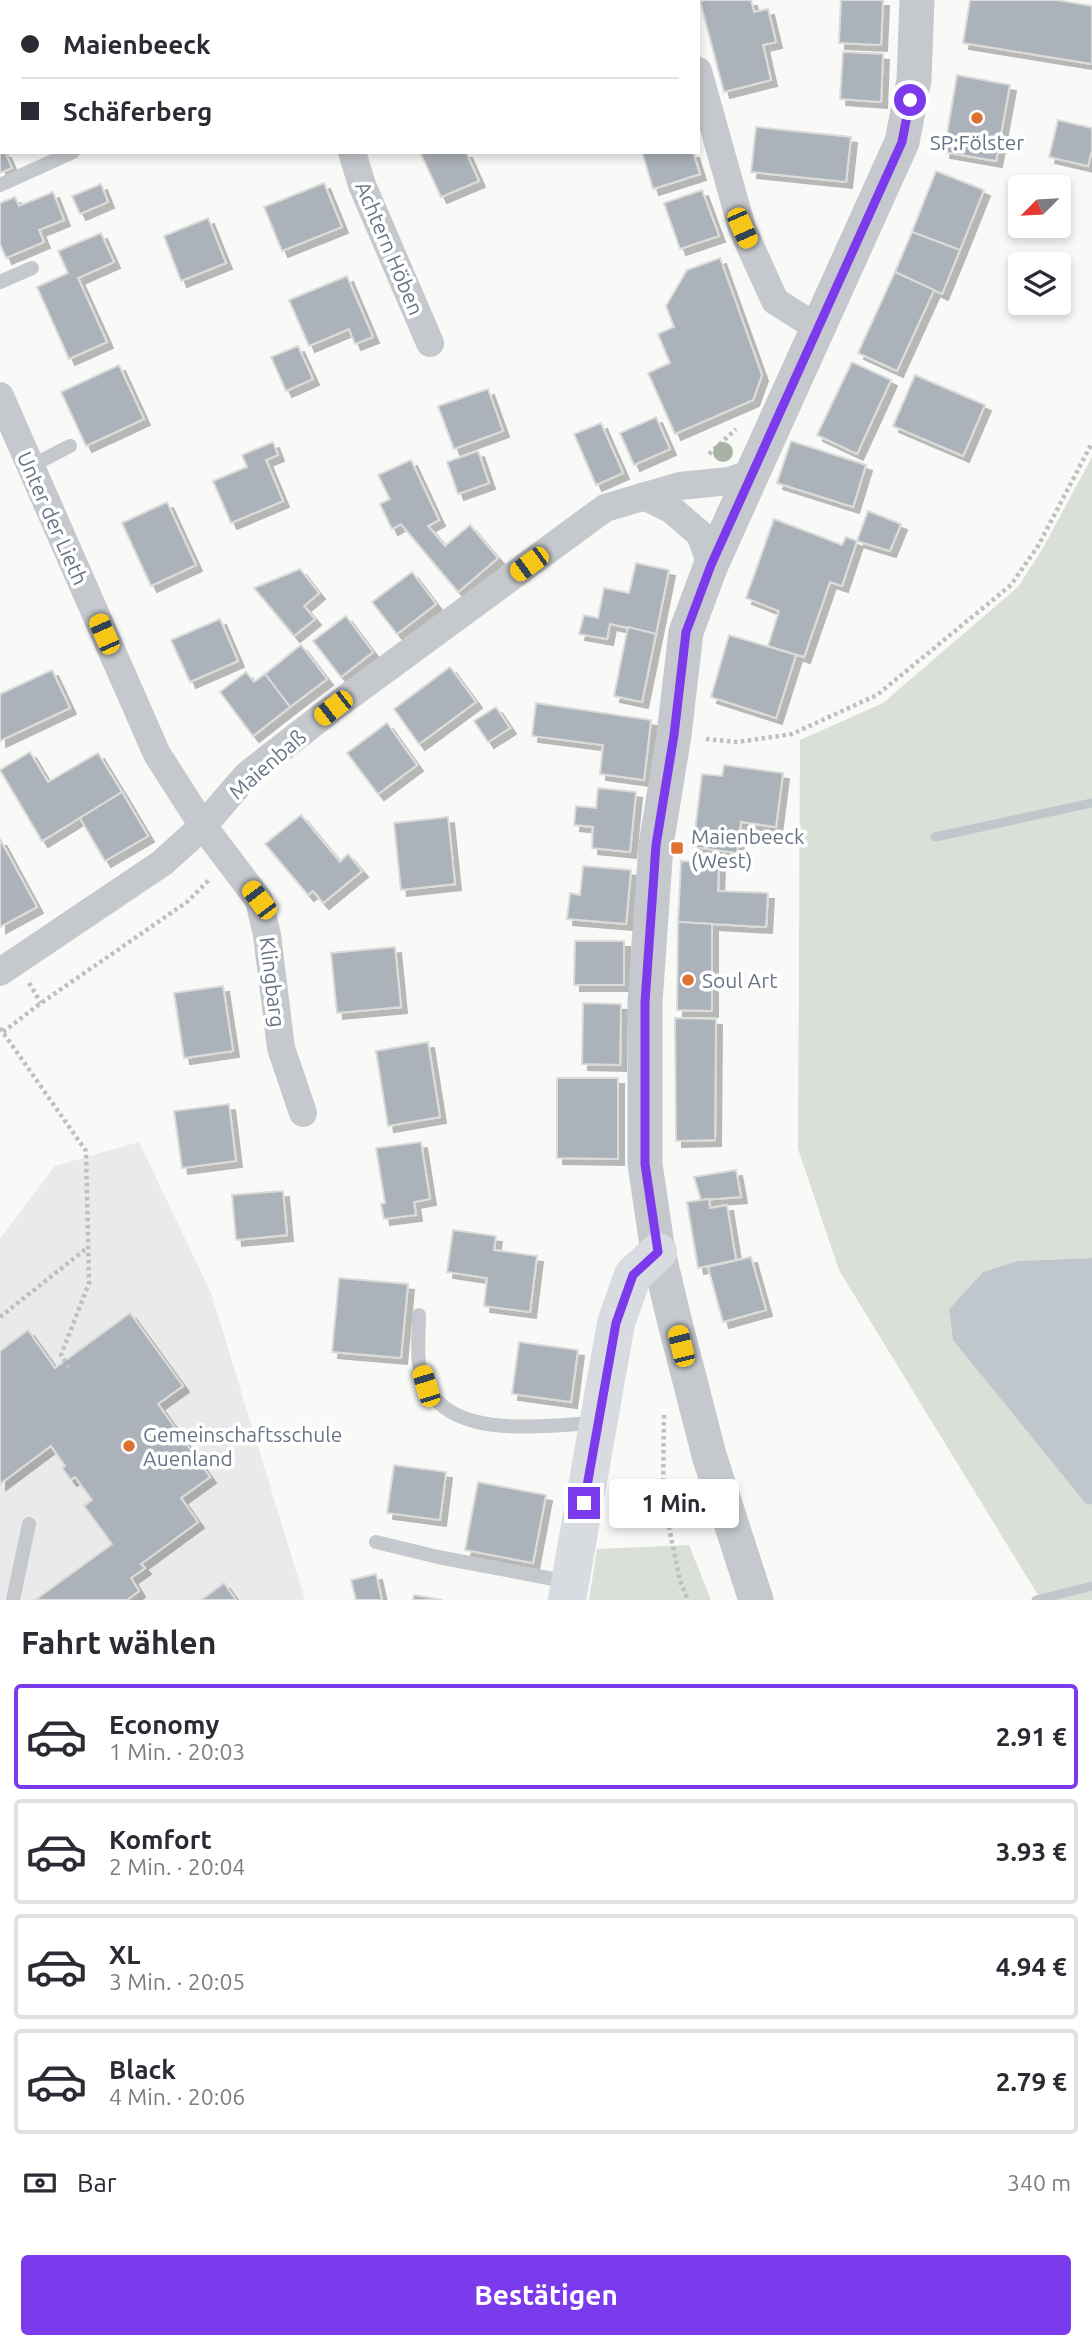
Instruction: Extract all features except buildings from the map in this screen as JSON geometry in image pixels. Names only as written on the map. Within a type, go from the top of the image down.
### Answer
[{"type":"main road","points":[[569,1591],[616,1323],[633,1275],[658,1252]]},
{"type":"street","points":[[756,1600],[709,1455],[658,1252],[645,1164],[645,1002],[656,845],[674,735],[686,632],[711,565],[902,142],[914,80],[917,0]]},
{"type":"street","points":[[700,78],[742,228],[775,301],[818,328]]},
{"type":"street","name":"Achtern Höben","points":[[353,154],[362,185],[430,344]]},
{"type":"street","name":"Unter der Lieth","points":[[0,396],[157,754],[203,826]]},
{"type":"street","name":"Maienbaß","points":[[0,972],[162,863],[203,826],[247,775],[333,708],[605,508],[680,486],[729,481],[753,473]]},
{"type":"street","points":[[644,496],[672,510],[700,534],[711,565]]},
{"type":"street","name":"Klingbarg","points":[[203,826],[259,900],[267,935],[281,1048],[303,1113]]},
{"type":"lane","points":[[0,185],[70,154]]},
{"type":"lane","points":[[0,282],[33,268]]},
{"type":"lane","points":[[31,466],[70,446]]},
{"type":"lane","points":[[419,1315],[419,1364],[426,1386],[443,1407],[472,1422],[501,1427],[598,1423]]},
{"type":"lane","points":[[13,1600],[29,1524]]},
{"type":"lane","points":[[376,1542],[569,1591]]},
{"type":"path","points":[[674,735],[737,742],[792,734],[877,695],[1011,585],[1038,546],[1092,443]]},
{"type":"path","points":[[71,1371],[61,1355],[89,1283],[86,1151],[1,1031],[187,902],[214,874]]},
{"type":"path","points":[[0,1317],[88,1248]]},
{"type":"path","points":[[664,1404],[663,1498],[680,1581],[688,1600]]},
{"type":"shaded area","points":[[1092,457],[1092,1258],[1017,1261],[983,1272],[949,1309],[1087,1504],[1092,1504],[1092,1600],[1041,1600],[839,1270],[798,1149],[800,740],[883,703],[1018,587],[1043,548]]},
{"type":"shaded area","name":"Gemeinschaftsschule Auenland","points":[[139,1142],[211,1293],[305,1600],[0,1600],[0,1239],[55,1166]]},
{"type":"shaded area","points":[[1092,1258],[1092,1504],[1087,1505],[953,1340],[949,1309],[983,1272],[1017,1261]]},
{"type":"shaded area","points":[[689,1545],[711,1600],[589,1600],[597,1549]]},
{"type":"waterway","points":[[935,837],[1092,803]]},
{"type":"waterway","points":[[1036,1600],[1092,1586]]},
{"type":"place","name":"SP:Fölster","points":[[977,118]]},
{"type":"place","name":"Maienbeeck (West)","points":[[677,848]]},
{"type":"place","name":"Soul Art","points":[[688,980]]},
{"type":"place","name":"Gemeinschaftsschule Auenland","points":[[129,1446]]},
{"type":"route","points":[[584,1503],[616,1323],[633,1275],[658,1252],[645,1164],[645,1002],[656,845],[674,735],[686,632],[711,565],[902,142],[910,100]]}]
